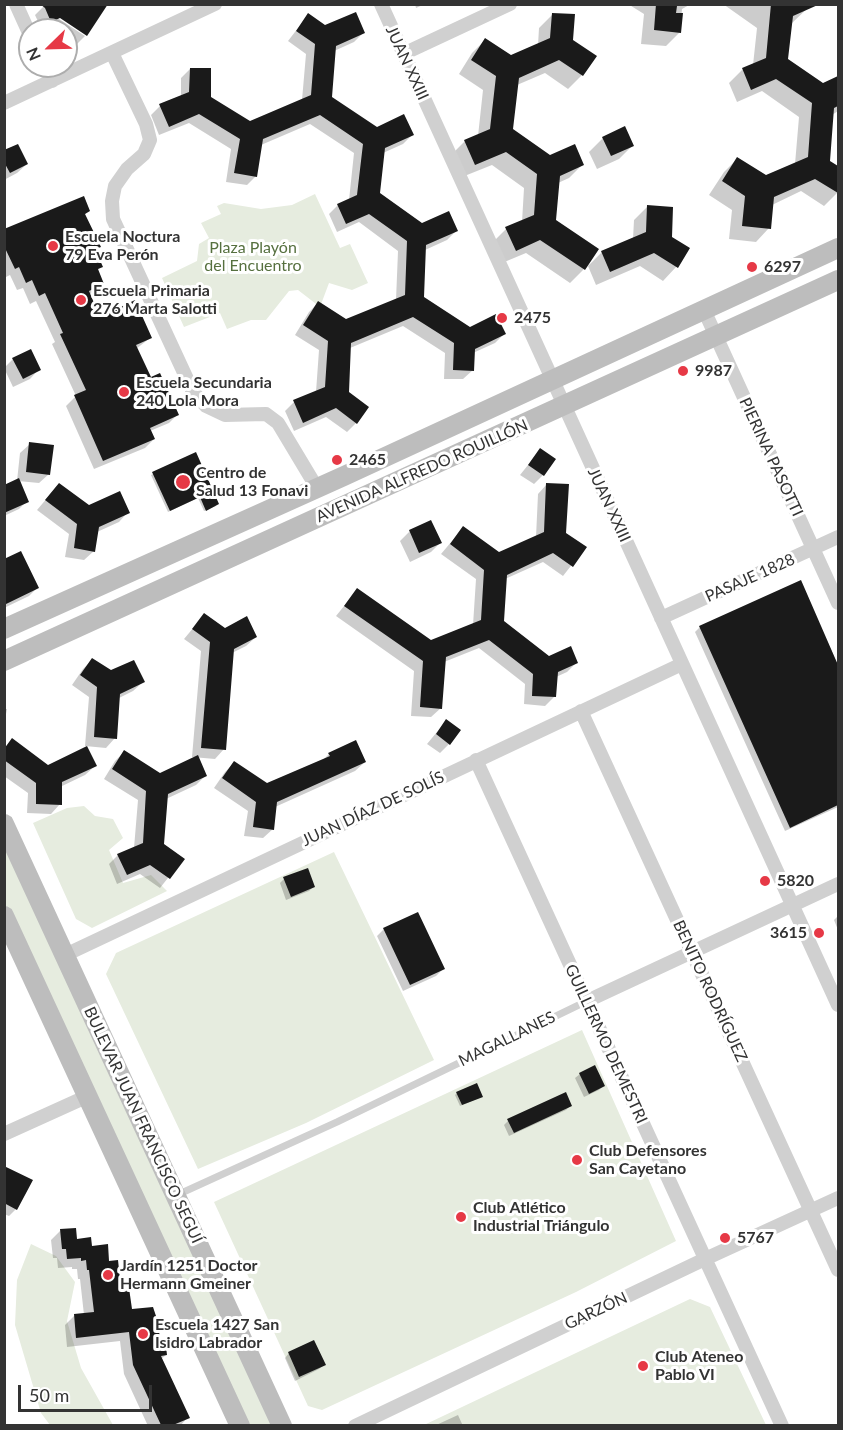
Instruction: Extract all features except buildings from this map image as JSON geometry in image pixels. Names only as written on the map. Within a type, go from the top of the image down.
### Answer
[{"type":"street","points":[[16,4],[22,18]]},
{"type":"street","points":[[4,103],[215,4]]},
{"type":"street","name":"JUAN XXIII","points":[[381,4],[838,1005]]},
{"type":"street","points":[[403,54],[510,4]]},
{"type":"street","points":[[112,53],[146,124],[150,140],[144,154],[127,169],[115,186],[112,201],[114,219],[193,392],[206,406],[225,414],[266,414],[278,423],[317,488]]},
{"type":"street","name":"AVENIDA ALFREDO ROUILLÓN","points":[[4,629],[317,488],[838,248]]},
{"type":"street","name":"AVENIDA ALFREDO ROUILLÓN","points":[[4,661],[838,280]]},
{"type":"street","name":"PIERINA PASOTTI","points":[[704,310],[838,603]]},
{"type":"street","name":"PASAJE 1828","points":[[661,618],[838,537]]},
{"type":"street","name":"JUAN DÍAZ DE SOLÍS","points":[[65,955],[682,664]]},
{"type":"street","name":"BENITO RODRÍGUEZ","points":[[581,711],[838,1270]]},
{"type":"street","name":"GUILLERMO DEMESTRI","points":[[476,760],[782,1425]]},
{"type":"street","name":"BULEVAR JUAN FRANCISCO SEGUÍ","points":[[4,824],[282,1425]]},
{"type":"street","name":"MAGALLANES","points":[[587,1001],[838,884]]},
{"type":"street","points":[[4,916],[240,1425]]},
{"type":"street","points":[[4,1134],[88,1096]]},
{"type":"street","name":"GARZÓN","points":[[355,1425],[705,1258],[838,1198]]},
{"type":"lane","name":"MAGALLANES","points":[[176,1195],[337,1122],[587,1001]]},
{"type":"green space","name":"Plaza Playón del Encuentro","points":[[315,194],[340,248],[350,244],[368,283],[352,290],[329,283],[320,307],[298,290],[289,291],[266,320],[251,320],[227,329],[220,313],[184,327],[162,278],[197,261],[199,244],[209,238],[201,223],[221,214],[217,206],[224,203],[261,209],[292,205]]},
{"type":"green space","points":[[84,806],[95,816],[113,819],[123,838],[109,850],[123,883],[151,875],[167,891],[92,928],[76,919],[33,823],[67,808]]},
{"type":"green space","points":[[4,824],[282,1425],[240,1425],[5,916]]},
{"type":"green space","points":[[334,852],[434,1060],[306,1123],[198,1169],[106,974],[116,953]]},
{"type":"green space","points":[[582,1030],[676,1241],[576,1292],[322,1410],[308,1406],[214,1202]]},
{"type":"green space","points":[[31,1244],[56,1256],[75,1282],[67,1321],[81,1368],[113,1425],[50,1425],[41,1413],[15,1325],[17,1280]]},
{"type":"green space","name":"Club Ateneo Pablo VI","points":[[690,1299],[710,1307],[766,1425],[424,1425]]},
{"type":"place","name":"Escuela Noctura 79 Eva Perón","points":[[53,246]]},
{"type":"place","name":"6297","points":[[752,267]]},
{"type":"place","name":"Escuela Primaria 276 Marta Salotti","points":[[81,300]]},
{"type":"place","name":"2475","points":[[502,318]]},
{"type":"place","name":"9987","points":[[683,371]]},
{"type":"place","name":"Escuela Secundaria 240 Lola Mora","points":[[124,392]]},
{"type":"place","name":"2465","points":[[337,460]]},
{"type":"place","name":"Centro de Salud 13 Fonavi","points":[[183,482]]},
{"type":"place","name":"5820","points":[[765,881]]},
{"type":"place","name":"3615","points":[[819,933]]},
{"type":"place","name":"Club Defensores San Cayetano","points":[[577,1160]]},
{"type":"place","name":"Club Atlético Industrial Triángulo","points":[[461,1217]]},
{"type":"place","name":"5767","points":[[725,1238]]},
{"type":"place","name":"Jardín 1251 Doctor Hermann Gmeiner","points":[[108,1275]]},
{"type":"place","name":"Escuela 1427 San Isidro Labrador","points":[[143,1334]]},
{"type":"place","name":"Club Ateneo Pablo VI","points":[[643,1366]]}]
